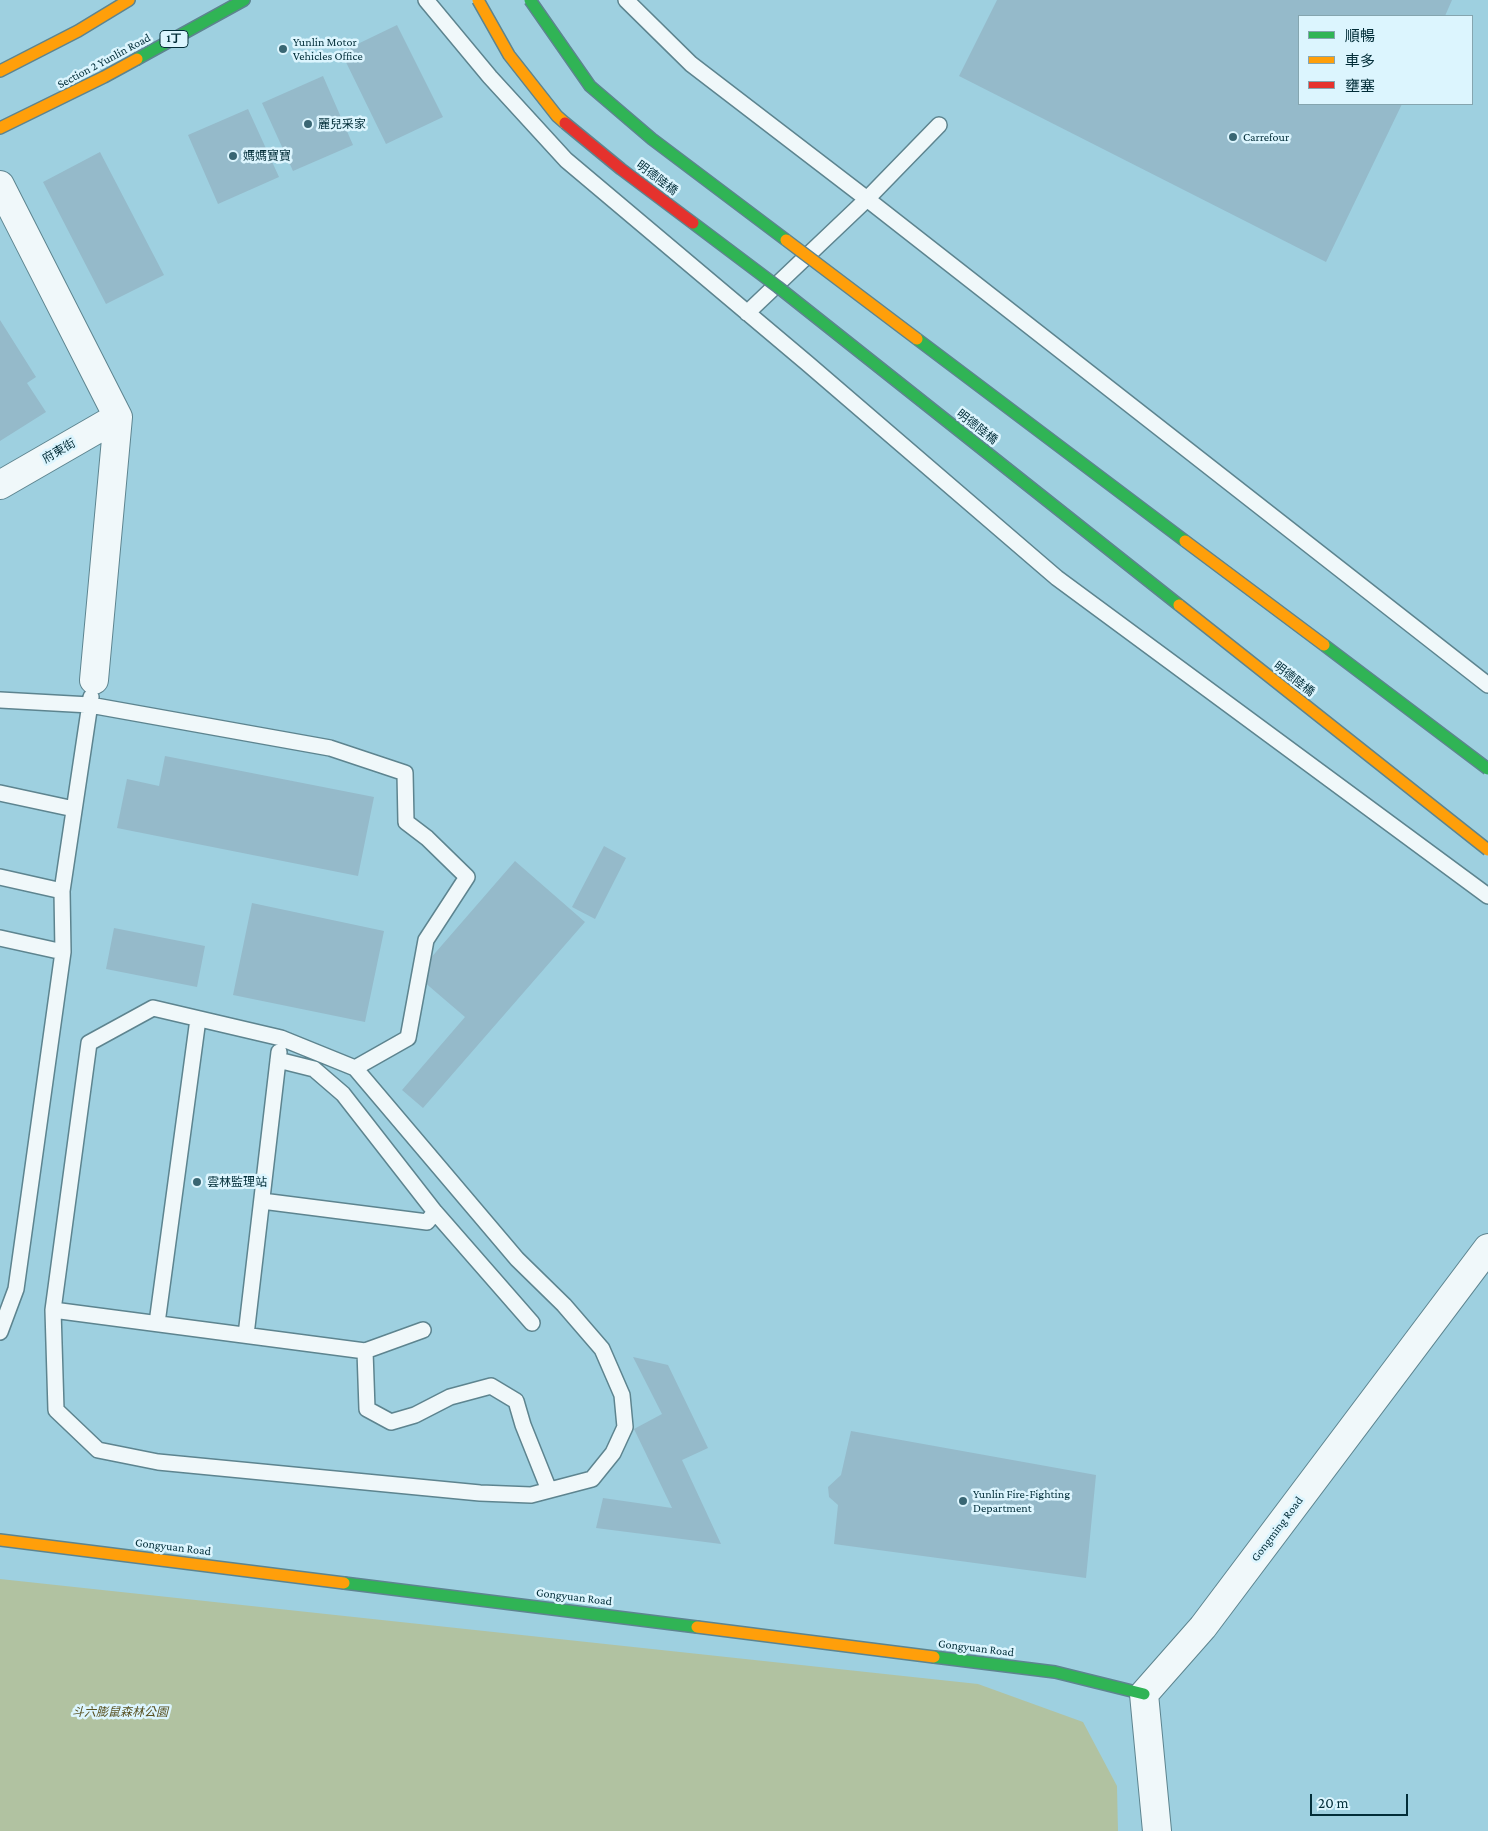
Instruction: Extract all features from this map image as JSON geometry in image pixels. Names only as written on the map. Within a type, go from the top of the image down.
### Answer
[{"type":"main road","points":[[0,71],[78,30],[129,0]]},
{"type":"main road","name":"Section 2 Yunlin Road","points":[[0,128],[104,77],[244,0]]},
{"type":"main road","name":"明德陸橋","points":[[478,0],[509,55],[558,116],[621,169],[778,287],[1488,850]]},
{"type":"main road","points":[[530,0],[590,86],[652,139],[1488,770]]},
{"type":"main road","name":"Gongyuan Road","points":[[0,1540],[1055,1672],[1144,1694]]},
{"type":"street","points":[[0,185],[118,417],[92,692]]},
{"type":"street","name":"府東街","points":[[0,485],[118,417]]},
{"type":"street","name":"Gongming Road","points":[[1144,1694],[1203,1627],[1488,1248]]},
{"type":"street","points":[[1144,1694],[1156,1831]]},
{"type":"lane","points":[[426,0],[490,77],[566,160],[1057,578],[1488,896]]},
{"type":"lane","points":[[626,0],[691,64],[867,199],[1488,685]]},
{"type":"lane","points":[[747,313],[867,199],[940,125]]},
{"type":"lane","points":[[0,1332],[16,1289],[63,952],[62,891],[92,692]]},
{"type":"lane","points":[[0,700],[92,692],[330,748],[405,773],[406,822],[427,838],[467,877],[426,940],[408,1038],[355,1068]]},
{"type":"lane","points":[[0,793],[74,809]]},
{"type":"lane","points":[[0,877],[62,891]]},
{"type":"lane","points":[[0,938],[63,952]]},
{"type":"lane","points":[[153,1008],[281,1038],[355,1068],[517,1259],[564,1306],[602,1349],[622,1395],[625,1427],[613,1453],[592,1479],[531,1495],[480,1493],[158,1462],[98,1450],[56,1410],[53,1310],[89,1043],[153,1008]]},
{"type":"lane","points":[[157,1323],[198,1019]]},
{"type":"lane","points":[[246,1335],[281,1038]]},
{"type":"lane","points":[[278,1060],[314,1069],[343,1094],[435,1212],[532,1323]]},
{"type":"lane","points":[[262,1201],[426,1222],[435,1212]]},
{"type":"lane","points":[[53,1310],[365,1351],[423,1330]]},
{"type":"lane","points":[[365,1351],[367,1409],[392,1422],[415,1415],[450,1397],[491,1386],[516,1401],[523,1425],[549,1490]]},
{"type":"green space","name":"斗六膨鼠森林公園","points":[[0,1579],[978,1684],[1083,1722],[1117,1786],[1118,1831],[0,1831]]},
{"type":"building","name":"Carrefour","points":[[997,0],[1452,0],[1445,15],[1298,15],[1298,105],[1402,105],[1326,262],[959,76]]},
{"type":"building","points":[[397,25],[443,117],[386,144],[341,52]]},
{"type":"building","name":"麗兒采家","points":[[323,76],[353,145],[293,171],[262,103]]},
{"type":"building","name":"媽媽寶寶","points":[[248,109],[279,177],[218,204],[188,135]]},
{"type":"building","points":[[100,152],[164,275],[106,304],[43,182]]},
{"type":"building","points":[[0,320],[36,377],[27,383],[46,412],[0,441]]},
{"type":"building","points":[[165,756],[374,797],[358,876],[117,828],[127,779],[159,786]]},
{"type":"building","points":[[604,846],[626,858],[595,919],[572,907]]},
{"type":"building","points":[[515,861],[585,922],[423,1108],[402,1090],[465,1017],[416,975]]},
{"type":"building","points":[[252,903],[384,931],[365,1022],[233,995]]},
{"type":"building","points":[[114,928],[205,946],[197,987],[106,969]]},
{"type":"building","points":[[633,1357],[668,1365],[708,1448],[682,1460],[721,1544],[596,1528],[603,1498],[672,1508],[634,1429],[662,1414]]},
{"type":"building","name":"Yunlin Fire-Fighting Department","points":[[851,1431],[1096,1475],[1086,1578],[834,1544],[838,1505],[829,1497],[828,1487],[841,1475]]},
{"type":"traffic: fast","points":[[137,59],[244,0]]},
{"type":"traffic: fast","points":[[530,0],[590,86],[652,139],[786,240]]},
{"type":"traffic: fast","points":[[693,223],[778,287],[1179,605]]},
{"type":"traffic: fast","points":[[917,339],[1185,541]]},
{"type":"traffic: fast","points":[[1324,645],[1488,769]]},
{"type":"traffic: fast","points":[[344,1583],[697,1627]]},
{"type":"traffic: fast","points":[[934,1657],[1055,1672],[1144,1694]]},
{"type":"traffic: slow","points":[[0,71],[78,31],[129,0]]},
{"type":"traffic: slow","points":[[478,0],[509,55],[557,116],[565,123]]},
{"type":"traffic: slow","points":[[0,128],[137,59]]},
{"type":"traffic: slow","points":[[786,240],[917,339]]},
{"type":"traffic: slow","points":[[1185,541],[1324,645]]},
{"type":"traffic: slow","points":[[1179,605],[1488,850]]},
{"type":"traffic: slow","points":[[0,1540],[344,1583]]},
{"type":"traffic: slow","points":[[697,1627],[934,1657]]},
{"type":"traffic: jam","points":[[565,123],[621,169],[693,223]]},
{"type":"place","name":"Yunlin Motor Vehicles Office","points":[[283,49]]},
{"type":"place","name":"麗兒采家","points":[[308,124]]},
{"type":"place","name":"Carrefour","points":[[1233,137]]},
{"type":"place","name":"媽媽寶寶","points":[[233,156]]},
{"type":"place","name":"雲林監理站","points":[[197,1182]]},
{"type":"place","name":"Yunlin Fire-Fighting Department","points":[[963,1501]]}]
